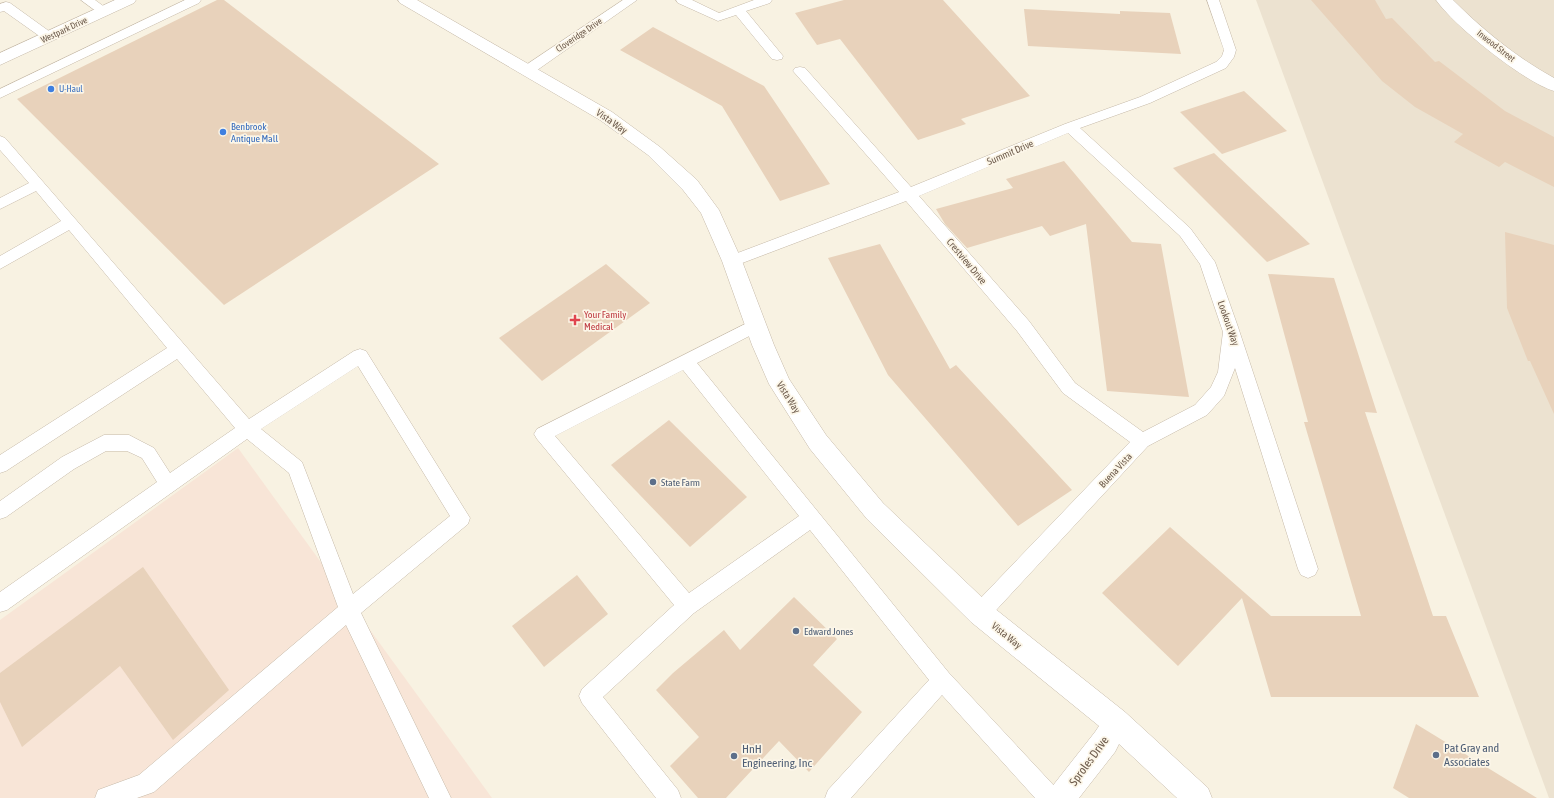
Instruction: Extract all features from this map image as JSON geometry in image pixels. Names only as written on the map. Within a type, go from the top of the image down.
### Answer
[{"type":"street","name":"Westpark Drive","points":[[0,60],[128,0]]},
{"type":"street","name":"Vista Way","points":[[406,0],[606,116],[654,151],[690,185],[709,210],[732,261],[755,325],[780,384],[818,442],[875,511],[980,613],[1115,722],[1198,798]]},
{"type":"street","name":"Inwood Street","points":[[1444,0],[1464,22],[1530,72],[1554,85]]},
{"type":"street","name":"Sproles Drive","points":[[1061,798],[1105,742],[1115,722]]},
{"type":"lane","points":[[87,0],[104,11]]},
{"type":"lane","points":[[0,94],[195,0]]},
{"type":"lane","name":"Cloveridge Drive","points":[[528,70],[631,0]]},
{"type":"lane","points":[[682,0],[718,17],[766,0]]},
{"type":"lane","name":"Summit Drive","points":[[732,261],[909,194],[1070,127],[1145,100],[1221,65],[1228,58],[1230,50],[1213,0]]},
{"type":"lane","points":[[0,8],[6,6],[48,37]]},
{"type":"lane","points":[[739,10],[777,56]]},
{"type":"lane","name":"Crestview Drive","points":[[800,71],[1023,326],[1069,388],[1142,441]]},
{"type":"lane","name":"Lookout Way","points":[[1070,127],[1185,232],[1207,262],[1230,327],[1308,568]]},
{"type":"lane","points":[[3,149],[38,184],[247,429],[296,468],[349,610],[440,798]]},
{"type":"lane","points":[[0,204],[38,184]]},
{"type":"lane","points":[[0,263],[71,222]]},
{"type":"lane","points":[[687,606],[543,434],[755,325]]},
{"type":"lane","name":"Buena Vista","points":[[980,613],[1142,441],[1202,410],[1218,391],[1226,372],[1230,327]]},
{"type":"lane","points":[[0,465],[178,349]]},
{"type":"lane","points":[[0,603],[247,429],[360,356],[460,518],[349,610],[146,784],[106,798]]},
{"type":"lane","points":[[686,360],[942,680],[1050,798]]},
{"type":"lane","points":[[0,511],[68,463],[104,443],[129,443],[148,453],[168,485]]},
{"type":"lane","points":[[670,798],[589,696],[687,606],[812,518]]},
{"type":"lane","points":[[836,798],[942,680]]},
{"type":"shaded area","points":[[1256,0],[1554,0],[1554,798],[1549,798]]},
{"type":"shaded area","points":[[238,448],[492,798],[0,798],[0,620]]},
{"type":"building","name":"Benbrook Antique Mall","points":[[217,0],[224,0],[439,164],[224,305],[17,99]]},
{"type":"building","points":[[844,0],[943,0],[1030,96],[961,119],[966,124],[918,140],[840,39],[817,45],[795,13]]},
{"type":"building","points":[[1311,0],[1375,0],[1386,19],[1392,18],[1435,62],[1439,61],[1505,111],[1554,137],[1554,187],[1505,162],[1499,167],[1454,142],[1463,134],[1415,107],[1382,81]]},
{"type":"building","points":[[1024,9],[1120,14],[1120,11],[1170,13],[1181,54],[1028,46]]},
{"type":"building","points":[[653,27],[764,86],[830,184],[780,201],[722,106],[620,50]]},
{"type":"building","points":[[1244,91],[1287,131],[1222,154],[1180,112]]},
{"type":"building","points":[[1214,153],[1310,244],[1267,262],[1173,168]]},
{"type":"building","points":[[1064,161],[1132,242],[1161,244],[1189,397],[1107,391],[1086,224],[1050,236],[1042,226],[967,248],[945,224],[936,209],[1013,188],[1006,179]]},
{"type":"building","points":[[1505,232],[1554,245],[1554,414],[1530,361],[1528,361],[1507,308]]},
{"type":"building","points":[[880,244],[950,369],[956,365],[1072,490],[1018,526],[888,375],[828,258]]},
{"type":"building","name":"Your Family Medical","points":[[606,264],[650,303],[542,381],[499,338]]},
{"type":"building","points":[[1268,274],[1334,278],[1377,413],[1365,412],[1433,616],[1446,616],[1479,697],[1271,697],[1242,598],[1178,666],[1102,593],[1170,527],[1271,616],[1361,616],[1304,422],[1308,422]]},
{"type":"building","points":[[669,420],[747,497],[690,547],[611,465]]},
{"type":"building","points":[[143,567],[229,690],[173,740],[120,666],[22,747],[0,702],[0,673]]},
{"type":"building","points":[[577,575],[608,614],[544,667],[512,626]]},
{"type":"building","points":[[794,597],[837,639],[813,665],[862,712],[809,772],[779,741],[726,798],[698,798],[670,766],[699,737],[656,690],[673,673],[724,630],[740,650]]},
{"type":"building","name":"Pat Gray and Associates","points":[[1416,724],[1537,798],[1409,798],[1393,788]]},
{"type":"place","name":"U-Haul","points":[[51,89]]},
{"type":"place","name":"Benbrook Antique Mall","points":[[223,132]]},
{"type":"place","name":"Your Family Medical","points":[[575,320]]},
{"type":"place","name":"State Farm","points":[[653,482]]},
{"type":"place","name":"Edward Jones","points":[[796,631]]},
{"type":"place","name":"Pat Gray and Associates","points":[[1436,755]]},
{"type":"place","name":"HnH Engineering, Inc","points":[[734,756]]}]
